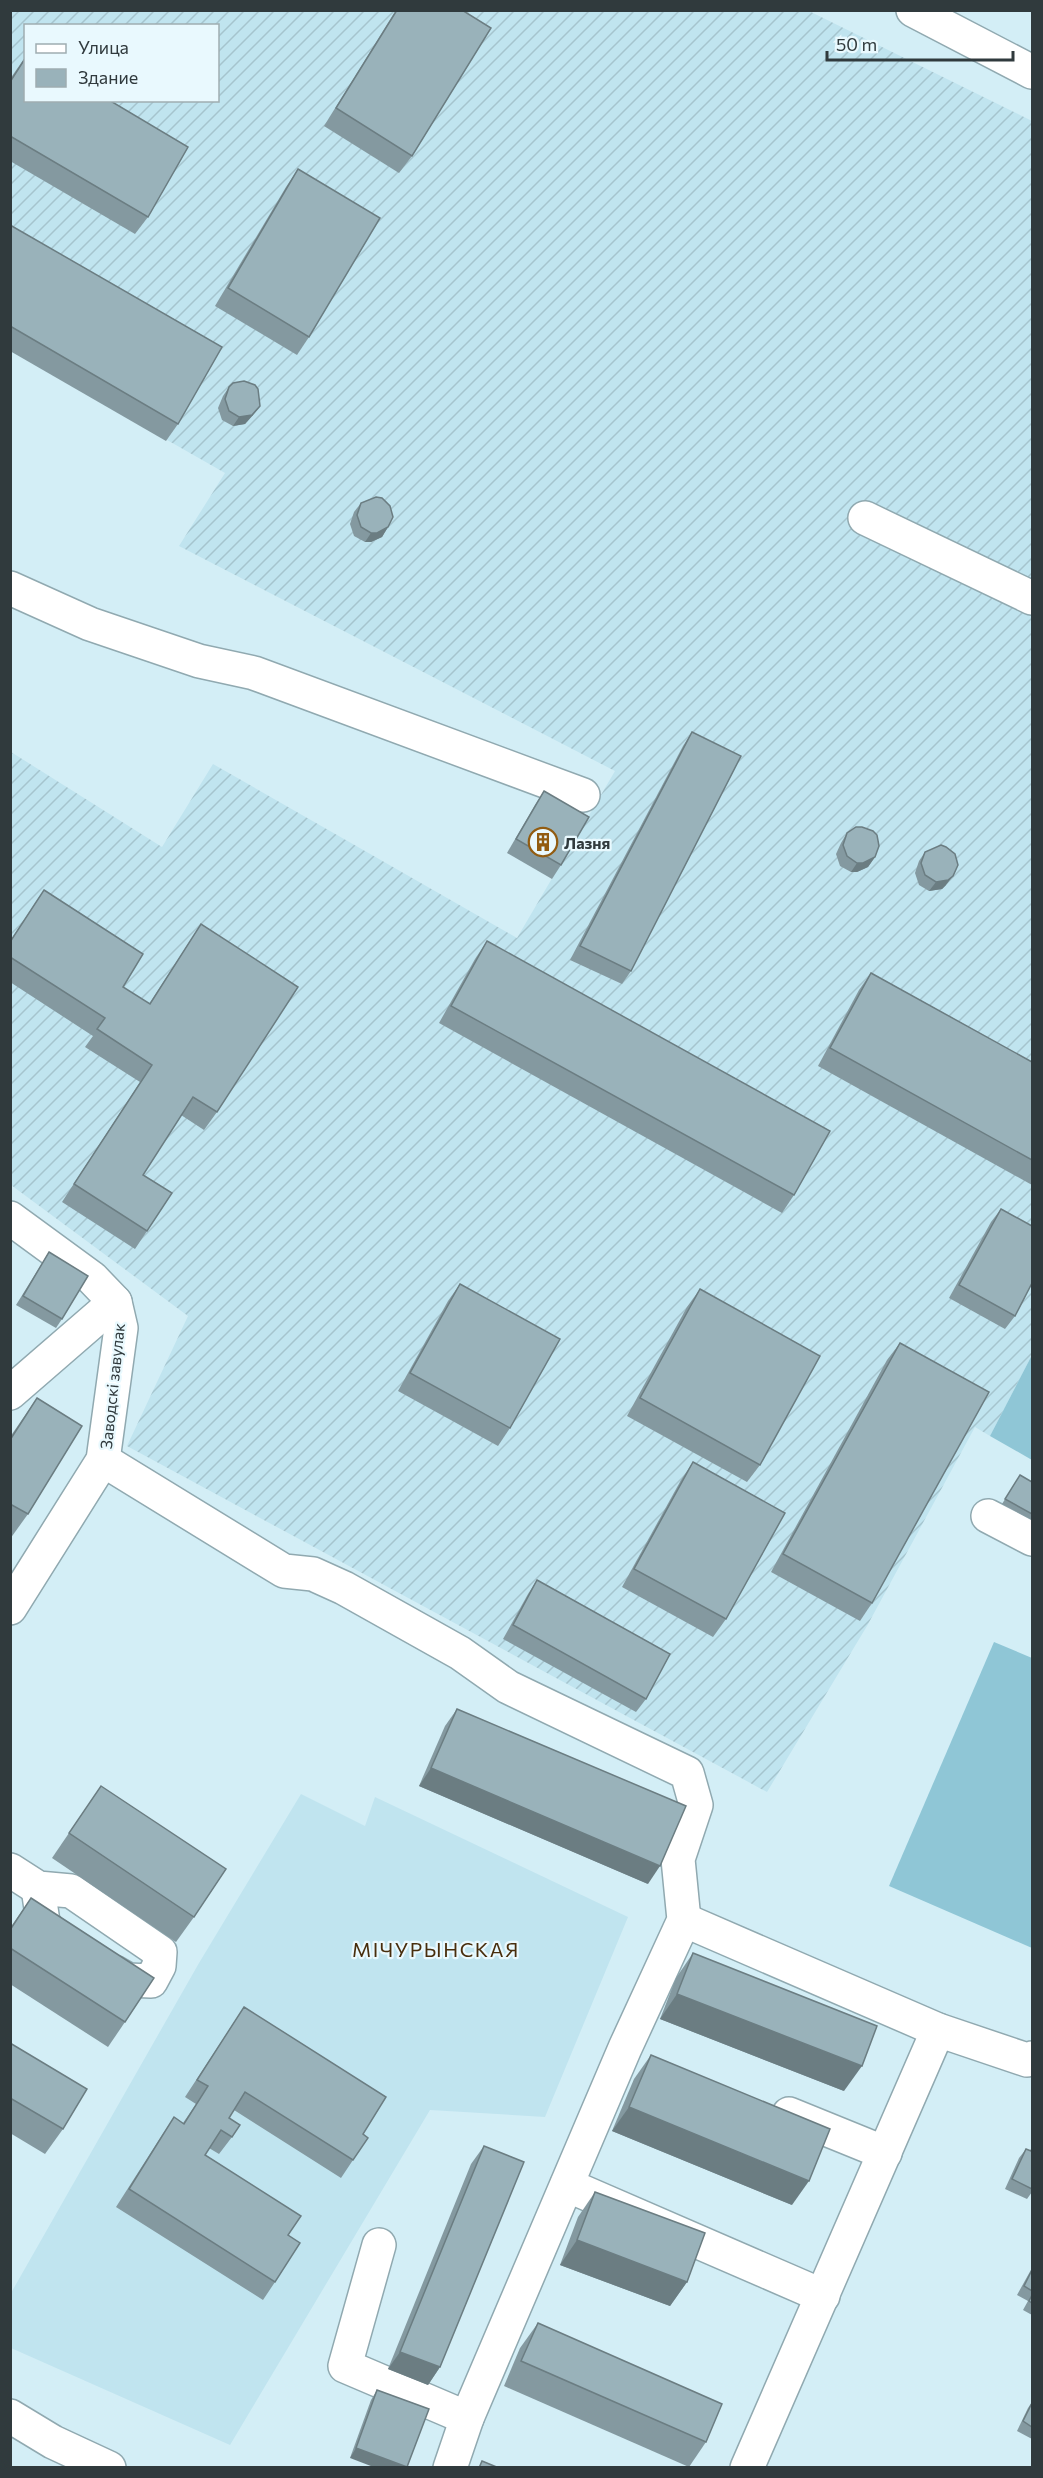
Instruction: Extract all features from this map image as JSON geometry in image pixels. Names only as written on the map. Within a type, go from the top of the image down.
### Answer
[{"type":"street","points":[[913,10],[1032,72]]},
{"type":"street","points":[[865,518],[1032,598]]},
{"type":"street","points":[[10,588],[90,624],[199,661],[254,673],[584,795]]},
{"type":"street","name":"Заводскі завулак","points":[[10,1218],[92,1278],[115,1302],[121,1328],[103,1460]]},
{"type":"street","points":[[10,1393],[115,1302]]},
{"type":"street","points":[[10,1608],[103,1460],[284,1570],[313,1574],[344,1588],[460,1653],[508,1687],[687,1773],[696,1805],[678,1859],[684,1920],[625,2048],[467,2418],[450,2468]]},
{"type":"street","points":[[988,1516],[1032,1539]]},
{"type":"street","points":[[10,1870],[38,1888]]},
{"type":"street","points":[[684,1920],[938,2030],[1027,2060],[1032,2058]]},
{"type":"street","points":[[747,2468],[938,2030]]},
{"type":"street","points":[[625,2048],[658,2061]]},
{"type":"street","points":[[766,2105],[885,2153]]},
{"type":"street","points":[[567,2185],[823,2296]]},
{"type":"street","points":[[379,2245],[345,2366],[467,2418]]},
{"type":"street","points":[[10,2416],[53,2442],[109,2468]]},
{"type":"shaded area","points":[[11,11],[809,11],[1032,121],[1032,1355],[990,1436],[975,1427],[867,1626],[767,1792],[127,1446],[188,1316],[11,1185],[11,752],[162,847],[213,764],[517,938],[615,771],[179,546],[225,473],[11,351]]},
{"type":"shaded area","points":[[1032,1355],[1032,1460],[990,1436]]},
{"type":"shaded area","points":[[994,1642],[1032,1658],[1032,1948],[889,1886]]},
{"type":"shaded area","points":[[301,1794],[365,1826],[375,1797],[628,1917],[545,2117],[430,2110],[230,2445],[11,2348],[11,2293],[199,1963]]},
{"type":"building","points":[[397,10],[462,10],[491,28],[412,156],[336,108]]},
{"type":"building","points":[[24,60],[24,102],[112,102],[188,147],[148,217],[10,136],[10,82]]},
{"type":"building","points":[[298,169],[380,218],[309,337],[228,288]]},
{"type":"building","points":[[10,225],[222,347],[178,424],[10,326]]},
{"type":"building","points":[[244,381],[255,385],[258,389],[260,406],[252,415],[239,417],[229,411],[225,399],[233,383]]},
{"type":"building","points":[[376,497],[382,498],[390,506],[393,517],[388,527],[377,533],[371,533],[361,527],[357,515],[361,503]]},
{"type":"building","points":[[692,732],[741,756],[631,971],[580,946]]},
{"type":"building","name":"Лазня","points":[[544,791],[589,817],[561,865],[516,839]]},
{"type":"building","points":[[856,827],[873,831],[877,835],[879,846],[875,857],[863,863],[857,863],[847,856],[843,845],[847,833]]},
{"type":"building","points":[[941,845],[955,854],[958,865],[953,876],[948,880],[936,882],[925,875],[921,863],[925,852]]},
{"type":"building","points":[[44,890],[143,954],[123,987],[150,1004],[201,924],[298,987],[217,1112],[193,1097],[143,1175],[172,1193],[147,1231],[74,1184],[152,1065],[97,1029],[105,1018],[10,957],[10,942]]},
{"type":"building","points":[[487,941],[830,1131],[794,1195],[451,1006]]},
{"type":"building","points":[[871,973],[1032,1062],[1032,1160],[830,1048]]},
{"type":"building","points":[[1001,1209],[1032,1226],[1032,1283],[1015,1316],[959,1285]]},
{"type":"building","points":[[49,1252],[88,1276],[62,1319],[23,1296]]},
{"type":"building","points":[[460,1284],[560,1339],[510,1428],[410,1373]]},
{"type":"building","points":[[700,1289],[820,1356],[760,1465],[640,1398]]},
{"type":"building","points":[[900,1343],[989,1392],[872,1603],[783,1554]]},
{"type":"building","points":[[37,1398],[82,1426],[28,1514],[10,1504],[10,1440]]},
{"type":"building","points":[[693,1462],[785,1513],[726,1619],[634,1569]]},
{"type":"building","points":[[1020,1475],[1032,1482],[1032,1514],[1005,1499]]},
{"type":"building","points":[[537,1580],[670,1654],[646,1699],[513,1625]]},
{"type":"building","points":[[457,1709],[686,1806],[660,1866],[431,1768]]},
{"type":"building","points":[[101,1786],[226,1869],[194,1917],[69,1833]]},
{"type":"building","points":[[31,1898],[154,1978],[125,2022],[10,1948],[10,1930]]},
{"type":"building","points":[[693,1953],[877,2026],[862,2066],[677,1994]]},
{"type":"building","points":[[244,2007],[386,2097],[363,2134],[368,2138],[353,2160],[245,2092],[229,2118],[240,2125],[232,2137],[221,2130],[205,2155],[301,2216],[288,2235],[300,2243],[275,2282],[129,2189],[174,2117],[184,2124],[208,2086],[197,2080]]},
{"type":"building","points":[[10,2043],[87,2089],[63,2129],[10,2098]]},
{"type":"building","points":[[651,2055],[830,2129],[809,2181],[629,2107]]},
{"type":"building","points":[[484,2146],[524,2162],[440,2367],[400,2352]]},
{"type":"building","points":[[1026,2149],[1031,2151],[1032,2149],[1032,2189],[1012,2179]]},
{"type":"building","points":[[595,2192],[705,2233],[687,2282],[577,2240]]},
{"type":"building","points":[[1032,2270],[1032,2291],[1024,2286]]},
{"type":"building","points":[[538,2323],[722,2404],[706,2442],[521,2361]]},
{"type":"building","points":[[377,2390],[429,2409],[407,2467],[356,2448]]},
{"type":"building","points":[[1032,2403],[1032,2427],[1023,2421]]},
{"type":"building","points":[[482,2461],[499,2468],[479,2468]]},
{"type":"place","name":"Лазня","points":[[543,842]]},
{"type":"district","name":"МІЧУРЫНСКАЯ","points":[[436,1949]]}]
